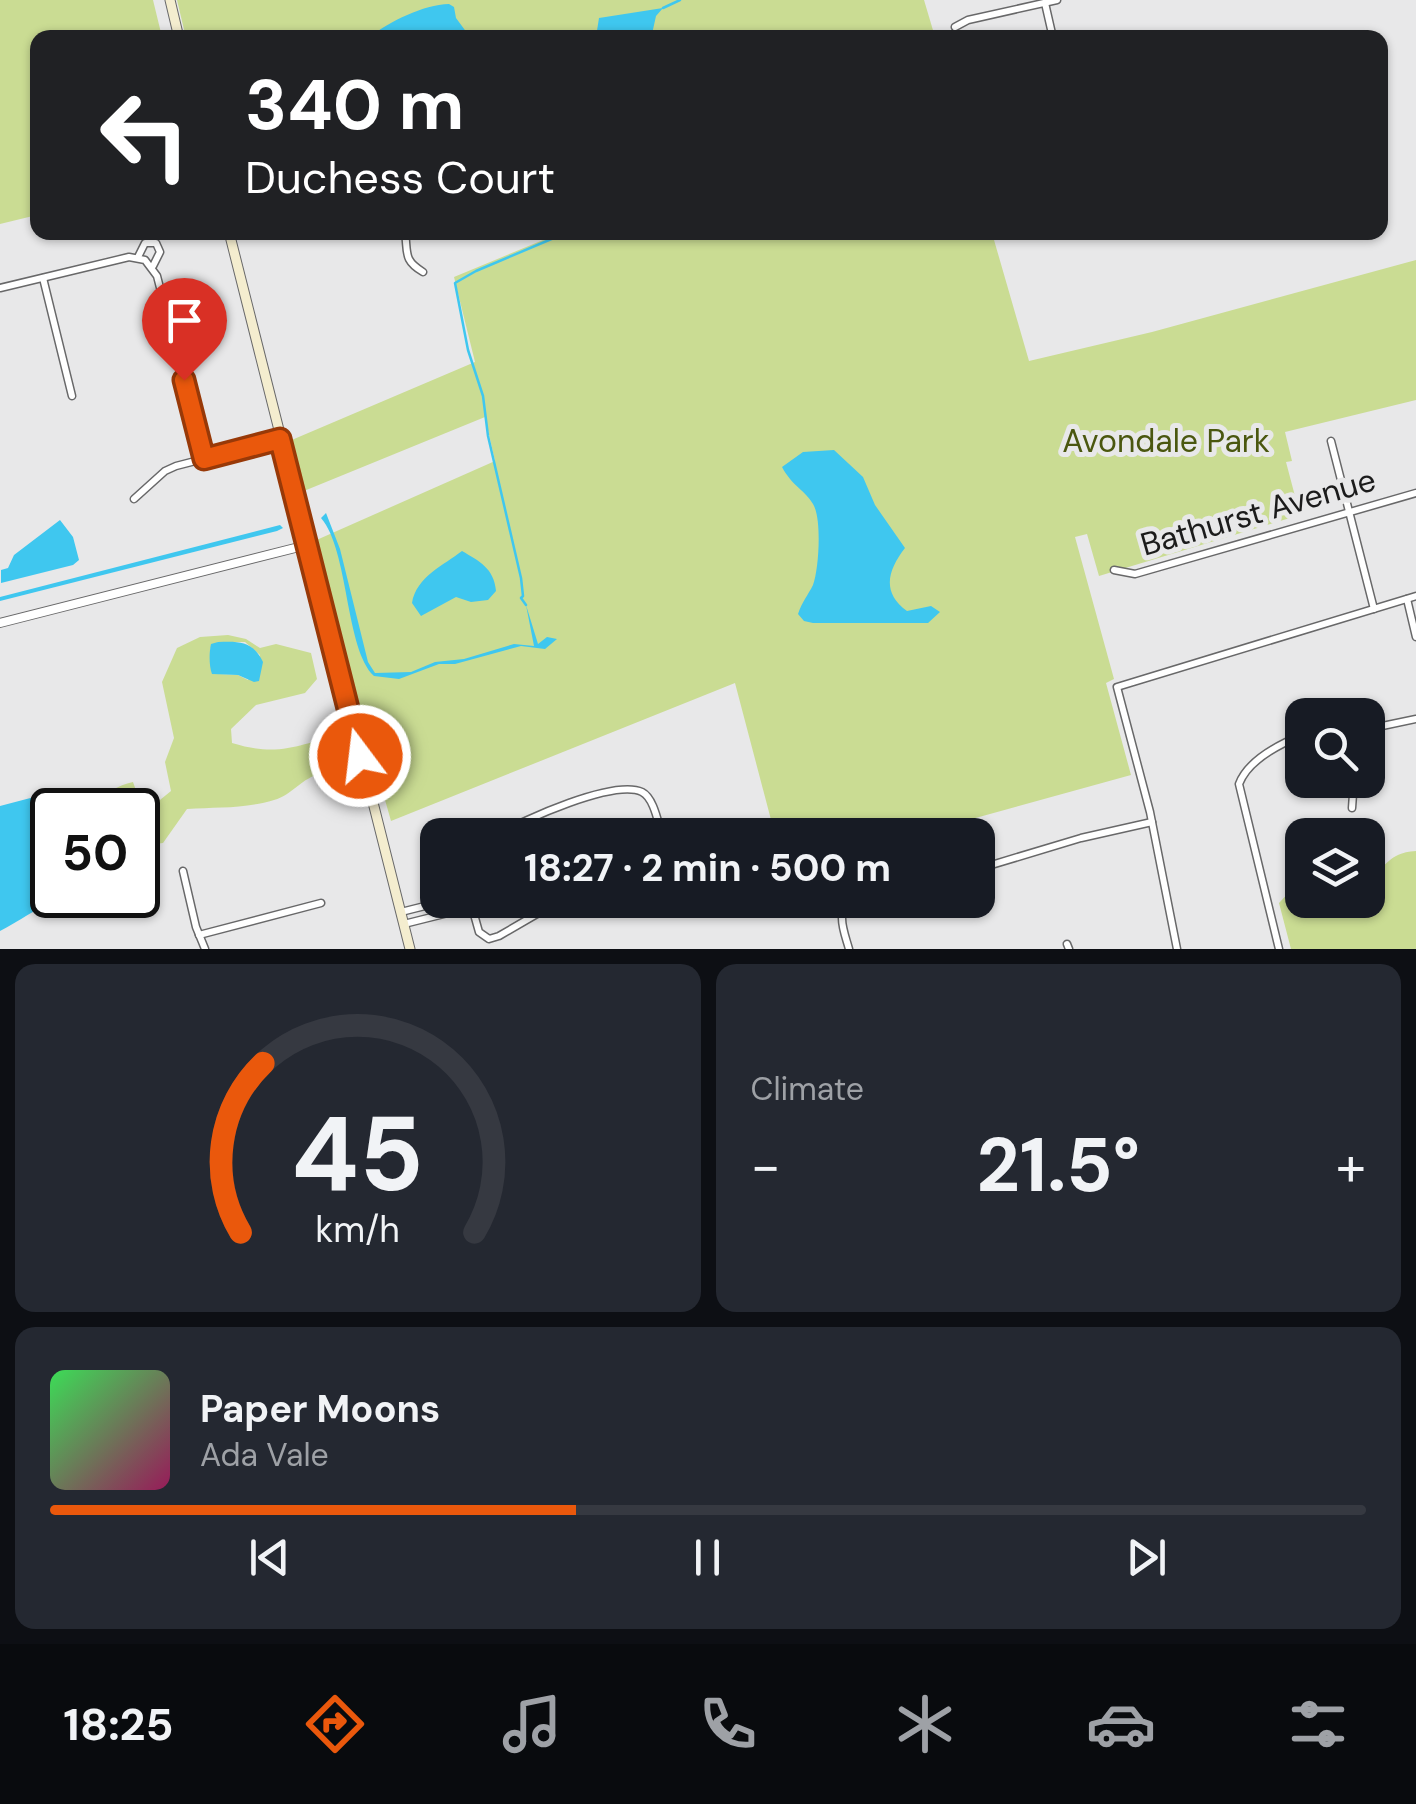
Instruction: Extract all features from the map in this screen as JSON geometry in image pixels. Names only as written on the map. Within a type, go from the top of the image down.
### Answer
[{"type":"main road","points":[[170,0],[177,30]]},
{"type":"main road","points":[[233,240],[410,949]]},
{"type":"street","points":[[955,27],[968,20],[1058,0]]},
{"type":"street","points":[[1045,3],[1051,30]]},
{"type":"street","points":[[405,240],[409,264],[423,272]]},
{"type":"street","points":[[142,258],[146,243],[156,243],[160,252],[152,266]]},
{"type":"street","points":[[142,258],[152,266],[204,459]]},
{"type":"street","points":[[0,288],[142,258]]},
{"type":"street","points":[[43,278],[72,396]]},
{"type":"street","points":[[134,499],[164,471],[280,439]]},
{"type":"street","points":[[1330,441],[1374,608]]},
{"type":"street","name":"Bathurst Avenue","points":[[1114,570],[1135,574],[1416,493]]},
{"type":"street","points":[[0,622],[307,544]]},
{"type":"street","points":[[1177,949],[1152,822],[1117,688],[1416,596]]},
{"type":"street","points":[[1407,599],[1416,637]]},
{"type":"street","points":[[1385,726],[1416,720]]},
{"type":"street","points":[[1279,949],[1240,780],[1268,754],[1285,744]]},
{"type":"street","points":[[533,818],[556,807],[635,791],[648,798],[656,818]]},
{"type":"street","points":[[1352,808],[1353,798]]},
{"type":"street","points":[[995,864],[1152,822]]},
{"type":"street","points":[[182,871],[205,949]]},
{"type":"street","points":[[198,935],[321,903]]},
{"type":"street","points":[[401,912],[420,907]]},
{"type":"street","points":[[404,924],[423,918]]},
{"type":"street","points":[[475,918],[479,932],[492,939],[529,918]]},
{"type":"street","points":[[843,918],[849,949]]},
{"type":"green space","points":[[0,0],[153,0],[160,30],[30,30],[30,217],[0,224]]},
{"type":"green space","points":[[177,0],[924,0],[933,30],[184,30]]},
{"type":"green space","name":"Avondale Park","points":[[543,240],[994,240],[1029,361],[1152,332],[1416,260],[1416,400],[1285,432],[1292,461],[1286,462],[1300,515],[1099,576],[1087,534],[1075,537],[1114,679],[1106,683],[1131,775],[975,818],[771,818],[735,683],[391,821],[312,542],[495,461],[485,417],[299,493],[287,442],[475,362],[454,277]]},
{"type":"green space","points":[[228,635],[246,639],[260,648],[276,644],[311,653],[317,679],[305,693],[256,705],[231,729],[232,743],[277,749],[344,734],[344,745],[321,774],[281,798],[241,806],[187,809],[160,843],[160,800],[171,791],[165,762],[174,738],[162,682],[177,648],[200,637]],"holes":[[[218,642],[245,642],[260,655],[248,680],[219,674],[211,661],[210,649]]]},
{"type":"green space","points":[[133,782],[135,788],[116,788],[122,785]]},
{"type":"green space","points":[[1416,851],[1416,949],[1291,949],[1279,903],[1285,897],[1285,918],[1385,918],[1385,864]]},
{"type":"water","points":[[428,7],[454,7],[465,30],[380,30],[407,15]]},
{"type":"water","points":[[663,8],[656,16],[653,30],[597,30],[599,18]]},
{"type":"water","points":[[834,450],[863,477],[875,505],[905,548],[891,573],[893,596],[907,611],[931,606],[940,612],[928,623],[813,623],[798,614],[815,578],[818,520],[810,499],[782,467],[803,452]]},
{"type":"water","points":[[326,513],[340,549],[368,662],[375,673],[411,672],[435,662],[464,659],[514,644],[534,646],[526,605],[538,644],[547,637],[557,639],[545,649],[521,646],[455,664],[439,664],[399,679],[374,676],[357,644],[337,552],[321,518]]},
{"type":"water","points":[[60,520],[73,537],[79,560],[73,565],[1,583],[1,570],[8,568],[14,555]]},
{"type":"water","points":[[280,525],[283,528],[277,531],[0,601],[0,597]]},
{"type":"water","points":[[462,551],[489,571],[496,591],[488,600],[471,602],[456,597],[421,616],[412,603],[419,586]]},
{"type":"water","points":[[239,642],[255,650],[263,662],[259,681],[212,674],[211,644]]},
{"type":"water","points":[[30,798],[30,914],[0,931],[0,806]]},
{"type":"waterway","points":[[663,8],[680,0]]},
{"type":"waterway","points":[[526,605],[521,598],[521,578],[488,436],[483,396],[468,350],[455,283],[549,240]]},
{"type":"route","points":[[184,380],[204,459],[280,439],[360,756]]}]
